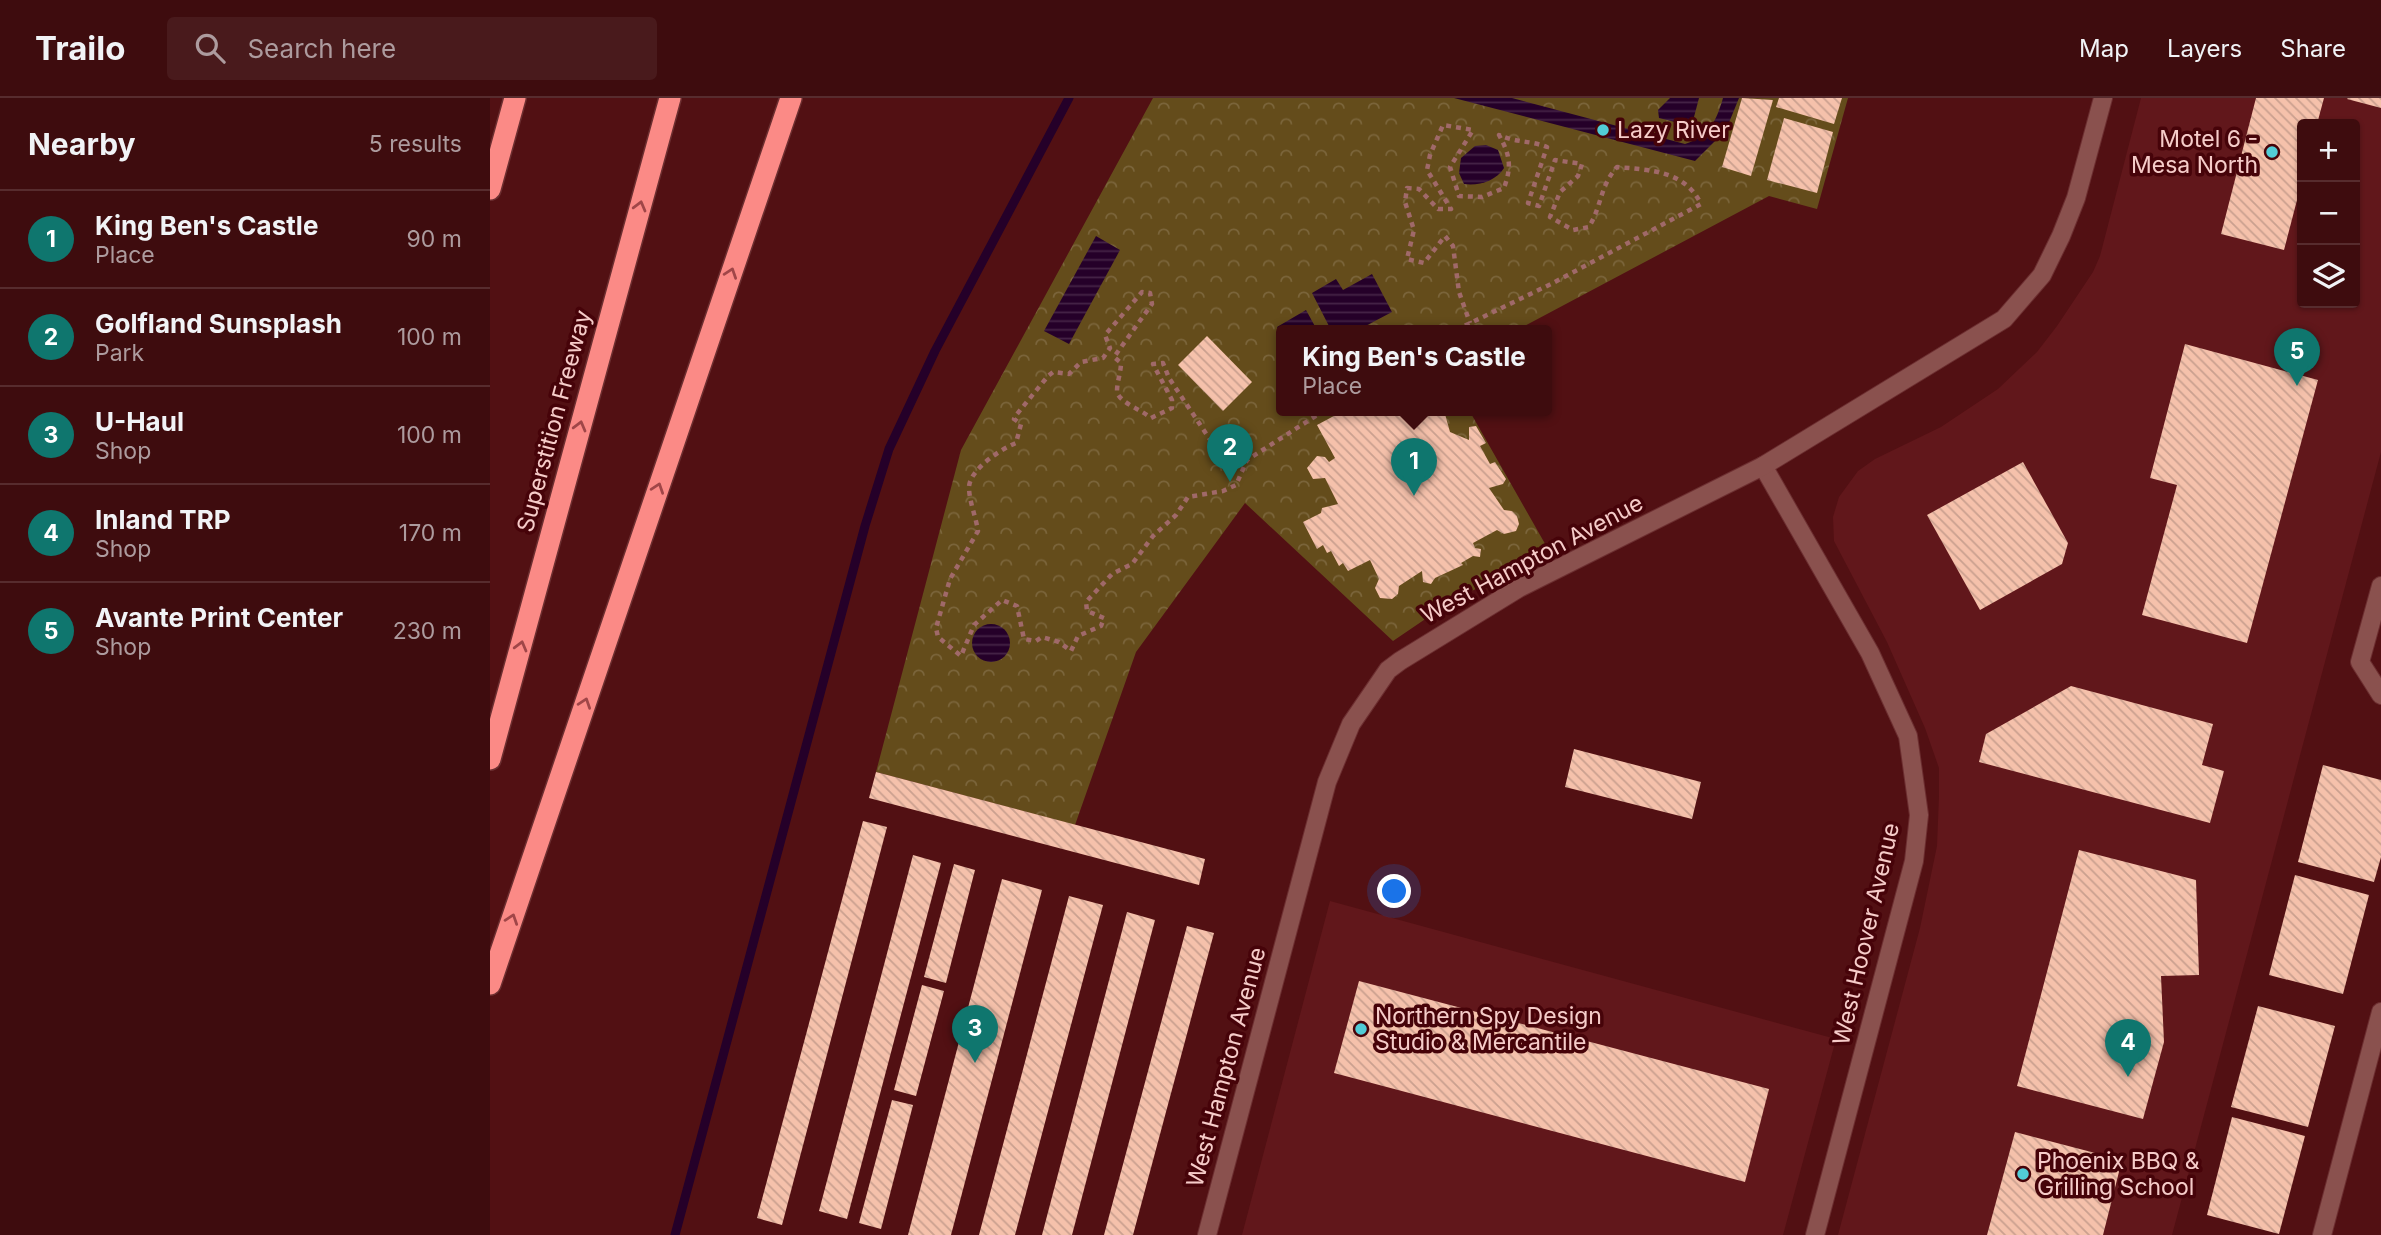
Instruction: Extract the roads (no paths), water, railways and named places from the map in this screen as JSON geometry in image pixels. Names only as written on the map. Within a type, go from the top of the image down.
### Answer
[{"type":"highway","points":[[490,189],[515,98]]},
{"type":"highway","name":"Superstition Freeway","points":[[490,759],[670,98]]},
{"type":"highway","points":[[490,984],[791,98]]},
{"type":"street","name":"West Hampton Avenue","points":[[1207,1235],[1327,782],[1351,724],[1388,670],[1519,589],[1763,466],[2004,319],[2042,275],[2061,236],[2076,198],[2102,98]]},
{"type":"street","name":"West Hoover Avenue","points":[[1763,466],[1870,653],[1908,736],[1919,815],[1914,861],[1815,1235]]},
{"type":"street","points":[[2381,586],[2360,662],[2381,695]]},
{"type":"street","points":[[2322,1235],[2373,1073],[2381,1012]]},
{"type":"waterway","points":[[675,1235],[865,526],[889,449],[935,351],[1069,98]]},
{"type":"place","name":"Lazy River","points":[[1603,130]]},
{"type":"place","name":"Motel 6 - Mesa North","points":[[2272,152]]},
{"type":"place","name":"Avante Print Center","points":[[2297,386]]},
{"type":"place","name":"Golfland Sunsplash","points":[[1230,482]]},
{"type":"place","name":"King Ben's Castle","points":[[1414,496]]},
{"type":"place","name":"Northern Spy Design Studio & Mercantile","points":[[1361,1029]]},
{"type":"place","name":"U-Haul","points":[[975,1063]]},
{"type":"place","name":"Inland TRP","points":[[2128,1077]]},
{"type":"place","name":"Phoenix BBQ & Grilling School","points":[[2023,1174]]}]
